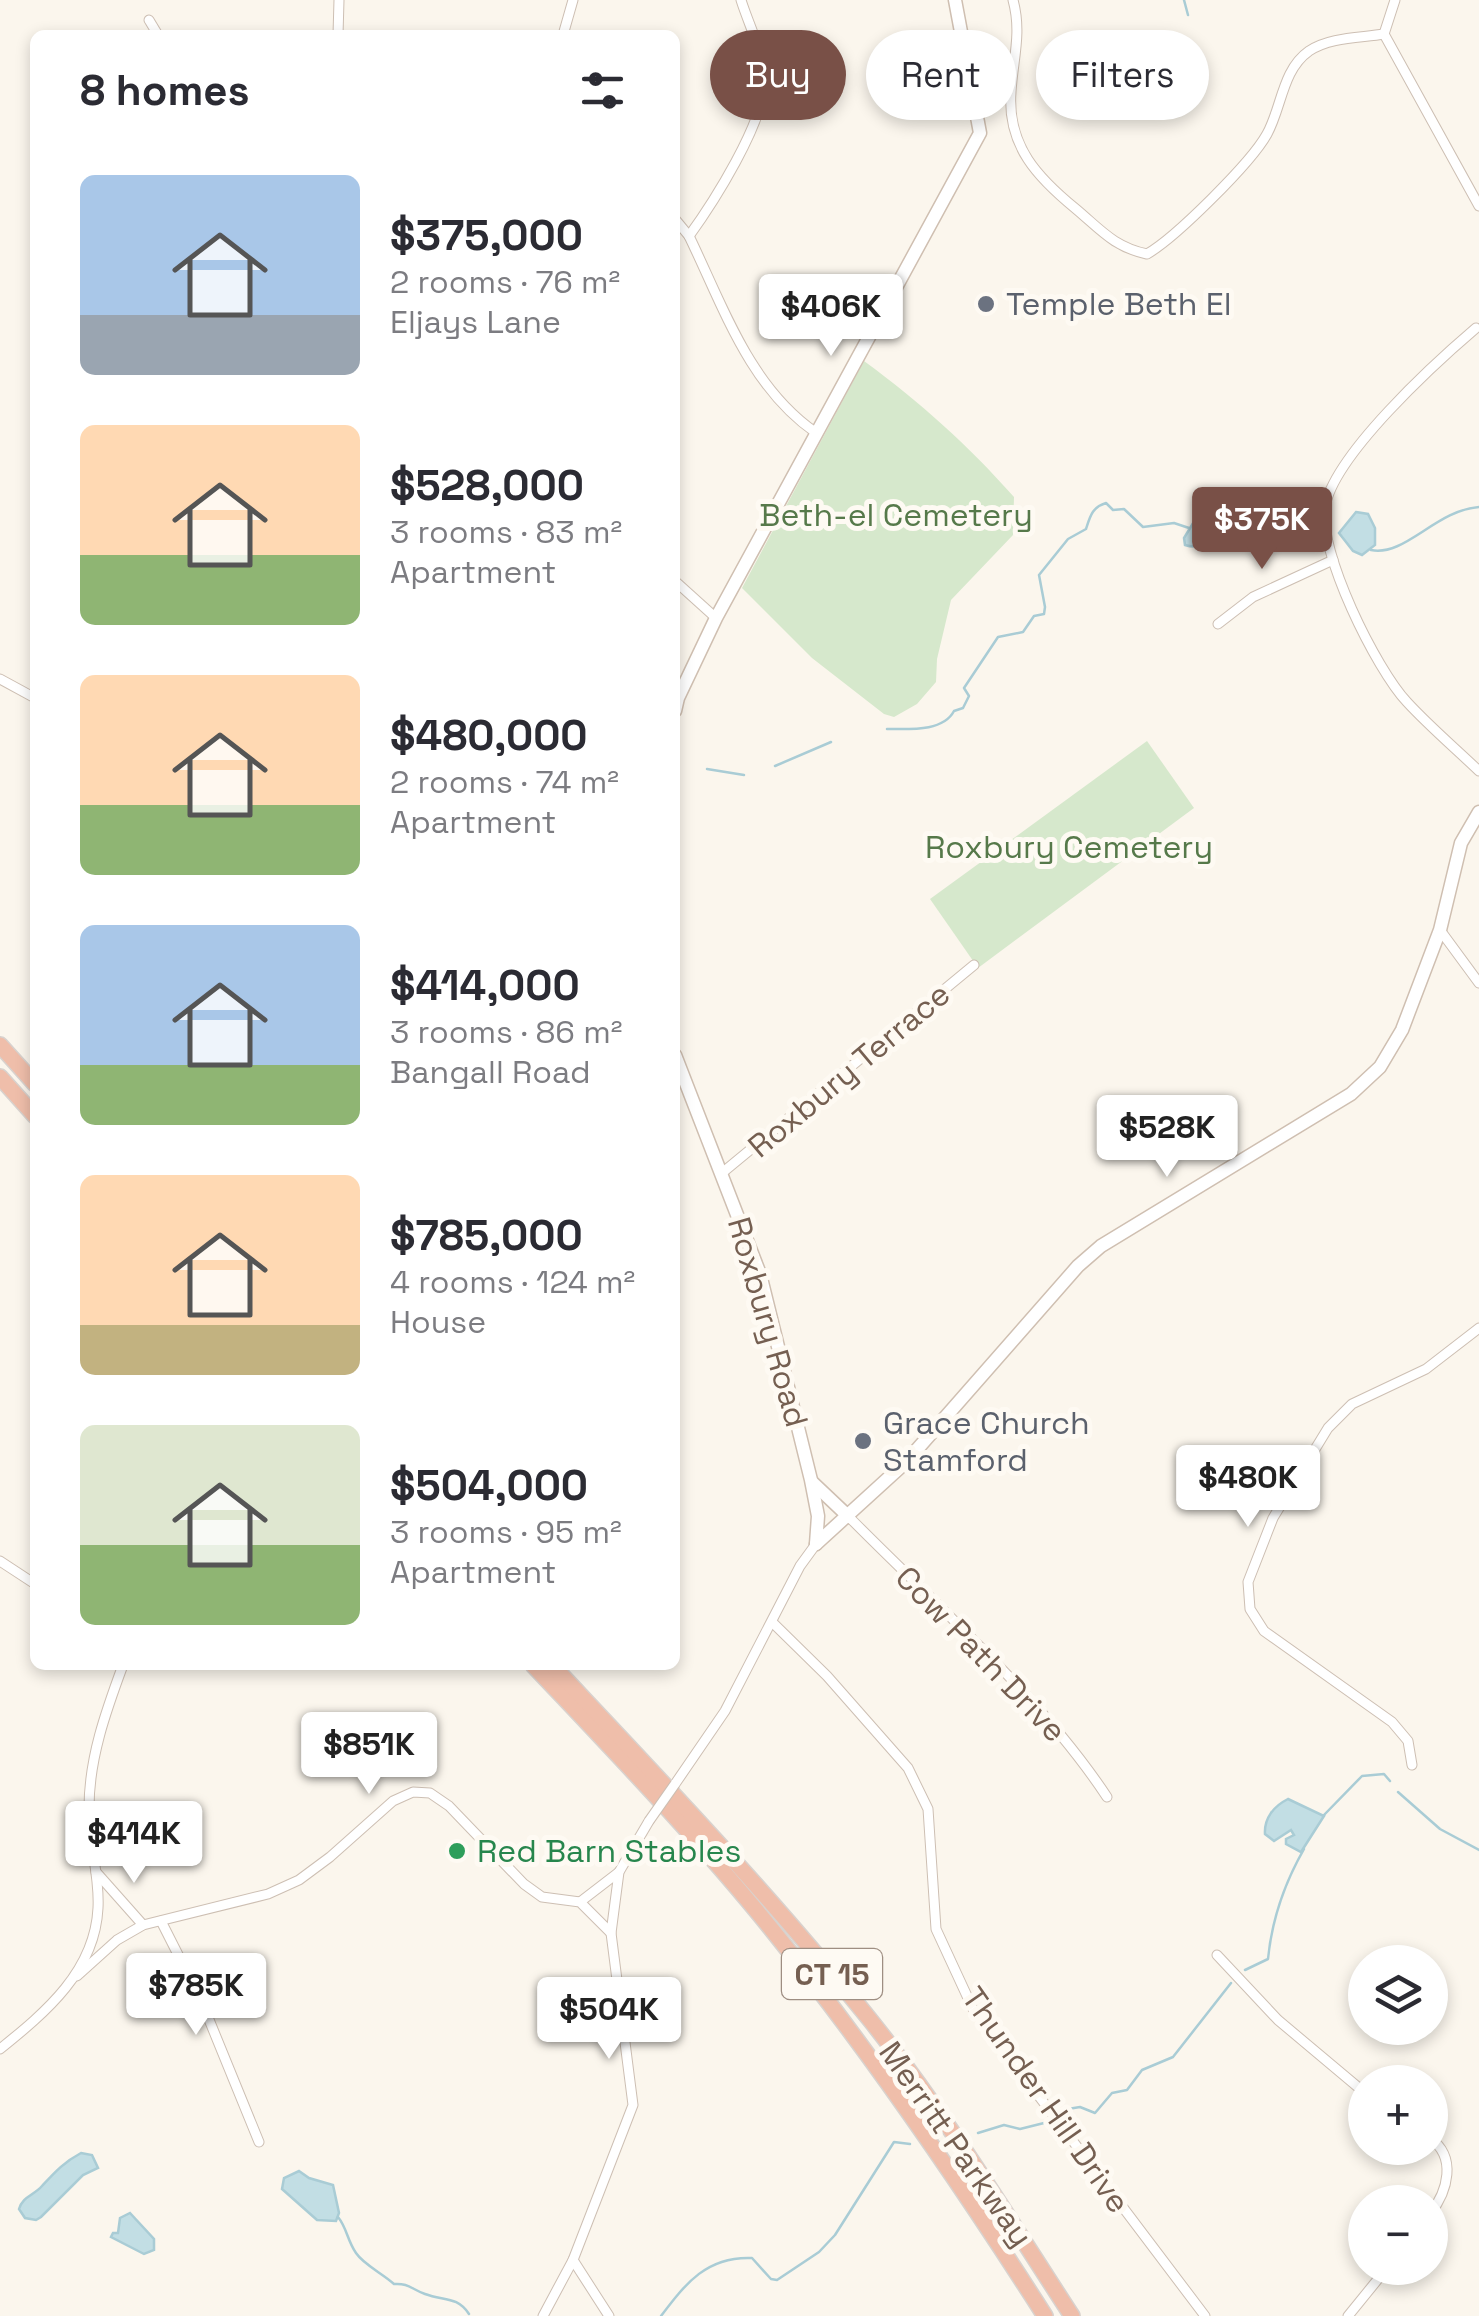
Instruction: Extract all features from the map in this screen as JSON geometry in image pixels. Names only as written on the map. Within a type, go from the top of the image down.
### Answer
[{"type":"highway","points":[[0,1045],[30,1078]]},
{"type":"highway","points":[[0,1077],[30,1110]]},
{"type":"highway","name":"Merritt Parkway","points":[[539,1670],[678,1818],[796,1960],[924,2129],[1045,2316]]},
{"type":"highway","name":"Merritt Parkway","points":[[557,1670],[794,1928],[873,2024],[944,2119],[1072,2316]]},
{"type":"street","points":[[338,30],[340,0]]},
{"type":"street","points":[[564,30],[573,0]]},
{"type":"street","points":[[689,236],[707,211],[762,102],[762,65],[741,0]]},
{"type":"street","points":[[680,695],[716,618],[815,432],[980,133],[955,0]]},
{"type":"street","points":[[1013,0],[1018,17],[1018,46],[1010,94],[1014,126],[1029,166],[1056,194],[1124,250],[1147,254],[1168,241],[1259,147],[1293,68],[1308,52],[1336,41],[1384,34]]},
{"type":"street","points":[[1395,0],[1384,34],[1479,206]]},
{"type":"street","points":[[149,20],[155,30]]},
{"type":"street","points":[[680,224],[753,367],[790,415],[815,432]]},
{"type":"street","points":[[1476,328],[1445,354],[1352,452],[1325,506],[1326,538],[1333,560],[1382,666],[1404,700],[1479,770]]},
{"type":"street","points":[[1218,624],[1253,597],[1333,560]]},
{"type":"street","points":[[680,586],[716,618]]},
{"type":"street","points":[[0,680],[30,695]]},
{"type":"street","points":[[580,1902],[619,1872],[724,1711],[800,1566],[816,1544],[906,1462],[1078,1266],[1100,1246],[1351,1094],[1380,1067],[1402,1030],[1440,930],[1461,843],[1479,812]]},
{"type":"street","points":[[1440,930],[1479,983]]},
{"type":"street","name":"Roxbury Terrace","points":[[722,1173],[974,965]]},
{"type":"street","name":"Roxbury Road","points":[[680,1067],[760,1274],[811,1480],[818,1516],[816,1544]]},
{"type":"street","points":[[1412,1765],[1408,1741],[1392,1722],[1264,1631],[1250,1609],[1248,1582],[1273,1518],[1328,1428],[1352,1404],[1426,1368],[1479,1328]]},
{"type":"street","points":[[811,1480],[849,1517]]},
{"type":"street","name":"Cow Path Drive","points":[[849,1517],[1031,1702],[1084,1763],[1106,1797]]},
{"type":"street","points":[[0,1560],[30,1581]]},
{"type":"street","name":"Thunder Hill Drive","points":[[772,1623],[827,1676],[908,1768],[928,1809],[936,1929],[973,2009],[1205,2316]]},
{"type":"street","points":[[77,1976],[94,1932],[98,1908],[89,1841],[93,1767],[103,1720],[121,1670]]},
{"type":"street","points":[[2,2044],[48,2010],[116,1940],[143,1926],[268,1894],[298,1880],[330,1858],[393,1801],[413,1792],[430,1793],[449,1806],[524,1884],[542,1897],[580,1902],[612,1933]]},
{"type":"street","points":[[96,1872],[143,1926]]},
{"type":"street","points":[[543,2316],[573,2260],[633,2105],[612,1933],[619,1872]]},
{"type":"street","points":[[161,1921],[200,2000],[259,2142]]},
{"type":"street","points":[[1218,1955],[1278,2020],[1348,2078]]},
{"type":"street","points":[[573,2260],[609,2316]]},
{"type":"street","points":[[1348,2316],[1373,2285]]},
{"type":"green space","name":"Beth-el Cemetery","points":[[864,361],[943,425],[1014,497],[1013,535],[951,600],[937,659],[936,682],[917,704],[894,717],[884,714],[812,658],[742,588]]},
{"type":"green space","name":"Roxbury Cemetery","points":[[1147,741],[1194,808],[978,968],[930,899]]},
{"type":"water","points":[[1269,492],[1294,498],[1226,539],[1185,545],[1184,538],[1198,515],[1221,511]]},
{"type":"water","points":[[1356,512],[1368,514],[1375,528],[1375,545],[1362,555],[1353,551],[1339,533]]},
{"type":"water","points":[[1288,1799],[1324,1816],[1301,1852],[1286,1844],[1286,1839],[1294,1835],[1291,1830],[1274,1841],[1265,1834],[1271,1813]]},
{"type":"water","points":[[81,2153],[92,2155],[98,2168],[83,2175],[41,2217],[25,2218],[19,2209],[23,2201]]},
{"type":"water","points":[[299,2171],[333,2185],[339,2213],[336,2221],[317,2220],[282,2189],[284,2178]]},
{"type":"water","points":[[130,2213],[154,2239],[154,2250],[144,2254],[111,2237],[118,2233],[120,2218]]},
{"type":"waterway","points":[[1184,0],[1188,15]]},
{"type":"waterway","points":[[887,729],[934,726],[963,708],[969,696],[964,688],[998,637],[1023,632],[1034,616],[1044,614],[1039,575],[1068,539],[1086,529],[1098,507],[1106,503],[1113,510],[1124,509],[1143,527],[1174,523],[1189,528]]},
{"type":"waterway","points":[[1371,550],[1396,547],[1449,516],[1479,507]]},
{"type":"waterway","points":[[775,766],[831,742]]},
{"type":"waterway","points":[[707,769],[744,775]]},
{"type":"waterway","points":[[1323,1816],[1362,1776],[1384,1774],[1390,1781]]},
{"type":"waterway","points":[[1398,1792],[1440,1829],[1479,1850]]},
{"type":"waterway","points":[[1245,1970],[1268,1959],[1280,1902],[1304,1849]]},
{"type":"waterway","points":[[1068,2109],[1080,2107],[1095,2113],[1112,2093],[1127,2090],[1142,2070],[1173,2057],[1231,1983]]},
{"type":"waterway","points":[[978,2133],[1004,2125],[1020,2129],[1048,2122]]},
{"type":"waterway","points":[[661,2316],[699,2274],[722,2262],[752,2258],[771,2279],[777,2280],[819,2252],[835,2235],[894,2142],[910,2144]]},
{"type":"waterway","points":[[338,2217],[356,2253],[368,2265],[394,2284],[455,2302],[469,2314]]},
{"type":"place","name":"Temple Beth El","points":[[986,304]]},
{"type":"place","name":"Grace Church Stamford","points":[[863,1441]]},
{"type":"place","name":"Red Barn Stables","points":[[457,1851]]}]
